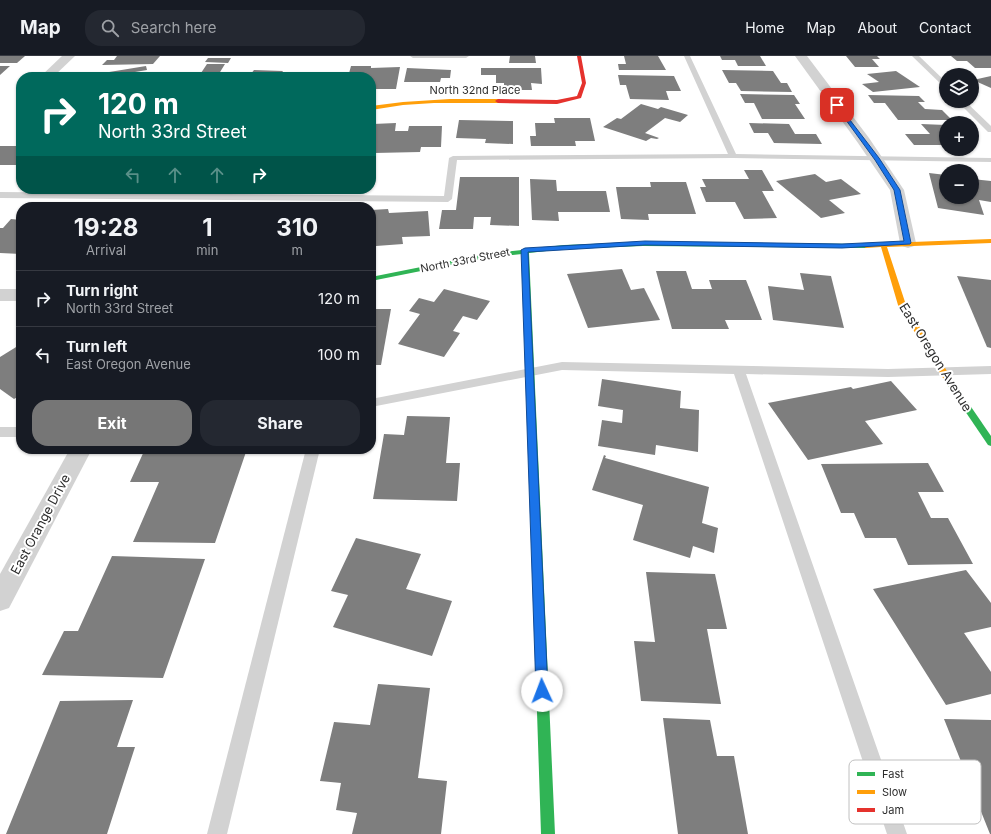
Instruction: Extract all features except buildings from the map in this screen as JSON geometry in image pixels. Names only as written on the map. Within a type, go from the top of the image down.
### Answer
[{"type":"street","points":[[51,72],[69,56]]},
{"type":"street","name":"North 32nd Place","points":[[376,107],[397,103],[460,100],[557,102],[579,97],[584,83],[579,56]]},
{"type":"street","points":[[800,56],[877,159],[897,190],[908,243]]},
{"type":"street","name":"North 33rd Street","points":[[376,278],[488,254],[525,250],[645,243],[842,246],[954,240],[991,241]]},
{"type":"street","name":"East Oregon Avenue","points":[[882,244],[902,305],[943,371],[991,443]]},
{"type":"street","points":[[525,250],[548,834]]},
{"type":"street","points":[[0,295],[16,295]]},
{"type":"street","name":"East Orange Drive","points":[[0,599],[78,454]]},
{"type":"lane","points":[[413,56],[466,56]]},
{"type":"lane","points":[[688,56],[734,156]]},
{"type":"lane","points":[[915,56],[939,79]]},
{"type":"lane","points":[[968,108],[991,130]]},
{"type":"lane","points":[[0,195],[448,199],[454,158],[734,156],[991,160]]},
{"type":"lane","points":[[376,402],[530,374],[562,366],[888,373],[991,370]]},
{"type":"lane","points":[[739,370],[871,760]]},
{"type":"lane","points":[[0,432],[16,432]]},
{"type":"lane","points":[[217,834],[312,454]]},
{"type":"lane","points":[[893,824],[896,834]]},
{"type":"traffic: fast","points":[[376,278],[486,256],[564,247],[643,244],[866,246]]},
{"type":"traffic: fast","points":[[525,250],[548,834]]},
{"type":"traffic: fast","points":[[951,384],[991,443]]},
{"type":"traffic: slow","points":[[376,107],[403,103],[434,101],[498,101]]},
{"type":"traffic: slow","points":[[866,246],[991,241]]},
{"type":"traffic: slow","points":[[883,244],[902,305],[951,384]]},
{"type":"traffic: jam","points":[[498,101],[557,102],[579,97],[584,83],[579,56]]},
{"type":"route","points":[[542,691],[525,250],[570,246],[645,243],[842,246],[908,243],[897,190],[877,159],[837,105]]}]
